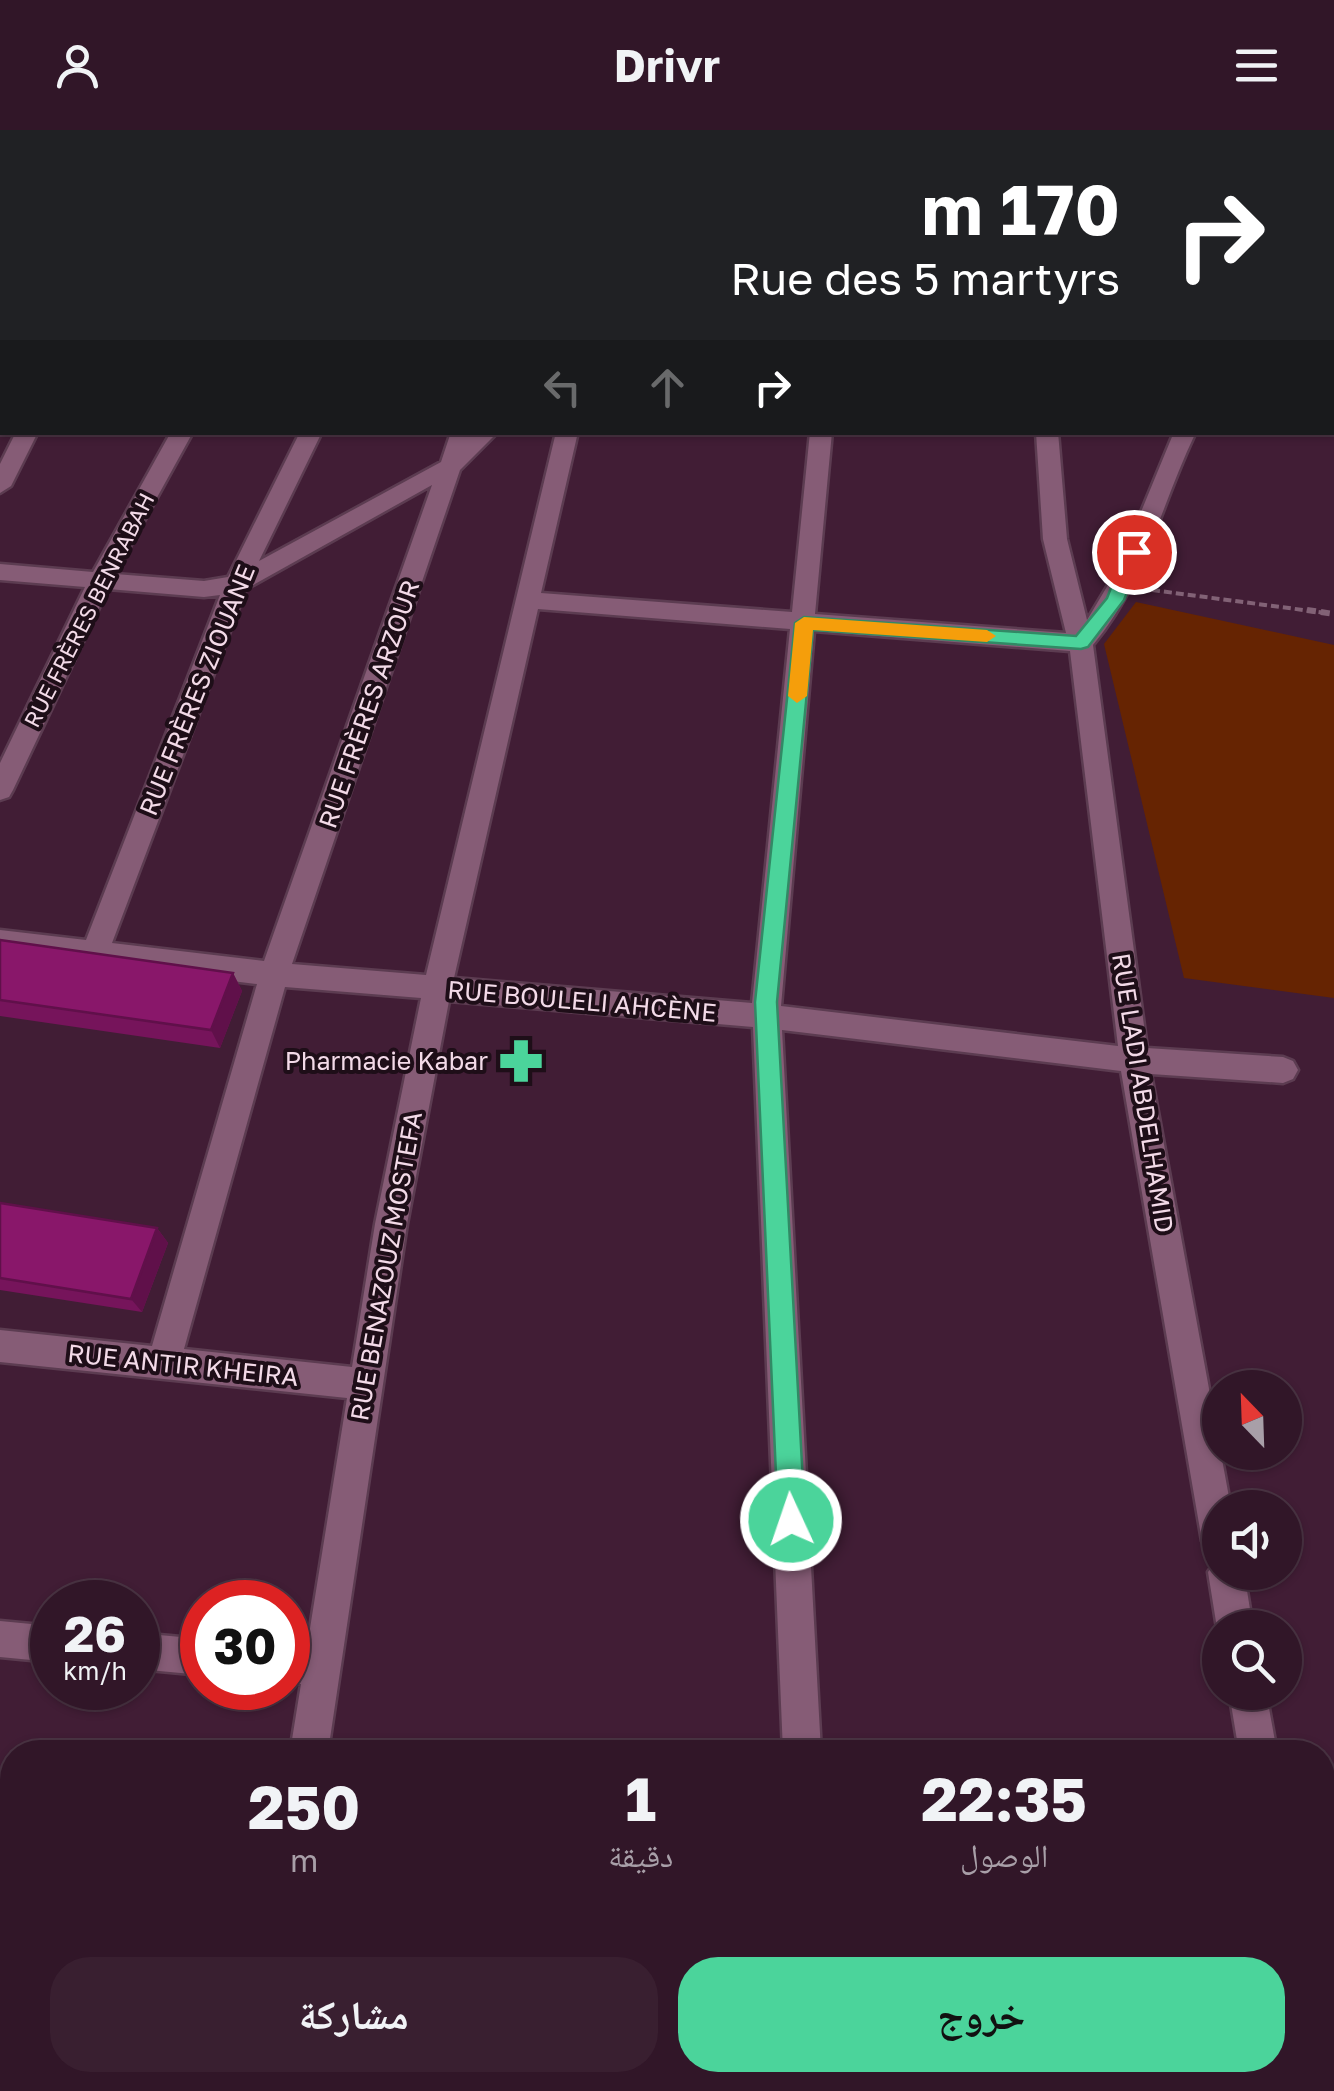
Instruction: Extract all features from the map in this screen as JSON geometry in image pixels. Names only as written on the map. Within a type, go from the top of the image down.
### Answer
[{"type":"street","points":[[0,486],[26,435]]},
{"type":"street","name":"RUE FRÈRES BENRABAH","points":[[0,790],[100,580],[180,435]]},
{"type":"street","name":"RUE FRÈRES ZIOUANE","points":[[95,952],[236,584],[310,435]]},
{"type":"street","name":"RUE FRÈRES ARZOUR","points":[[164,1362],[274,974],[461,435]]},
{"type":"street","points":[[0,572],[204,589],[236,584],[452,465],[484,435]]},
{"type":"street","name":"RUE BENAZOUZ MOSTEFA","points":[[310,1637],[365,1384],[391,1224],[437,989],[566,435]]},
{"type":"street","points":[[801,1740],[767,1016],[821,435]]},
{"type":"street","name":"RUE LADI ABDELHAMID","points":[[1047,435],[1055,540],[1081,643],[1134,1060],[1211,1490]]},
{"type":"street","points":[[528,600],[1081,643],[1106,614],[1122,586],[1163,473],[1183,435]]},
{"type":"street","name":"RUE BOULELI AHCÈNE","points":[[0,941],[274,974],[767,1016],[1134,1060],[1283,1070]]},
{"type":"street","name":"RUE ANTIR KHEIRA","points":[[0,1346],[365,1384]]},
{"type":"street","points":[[0,1639],[30,1642]]},
{"type":"street","name":"RUE BENAZOUZ MOSTEFA","points":[[307,1710],[308,1740]]},
{"type":"street","points":[[1250,1710],[1256,1740]]},
{"type":"path","points":[[1122,586],[1334,614]]},
{"type":"shaded area","points":[[1136,602],[1334,645],[1334,998],[1184,978],[1104,644]]},
{"type":"building","points":[[0,940],[233,973],[211,1030],[0,1000]]},
{"type":"building","points":[[0,1203],[157,1228],[131,1299],[0,1278]]},
{"type":"slow traffic","points":[[797,696],[804,623],[987,636]]},
{"type":"place","name":"Pharmacie Kabar","points":[[521,1061]]},
{"type":"route","points":[[791,1520],[766,1002],[804,623],[1081,643],[1115,600],[1134,552]]}]
